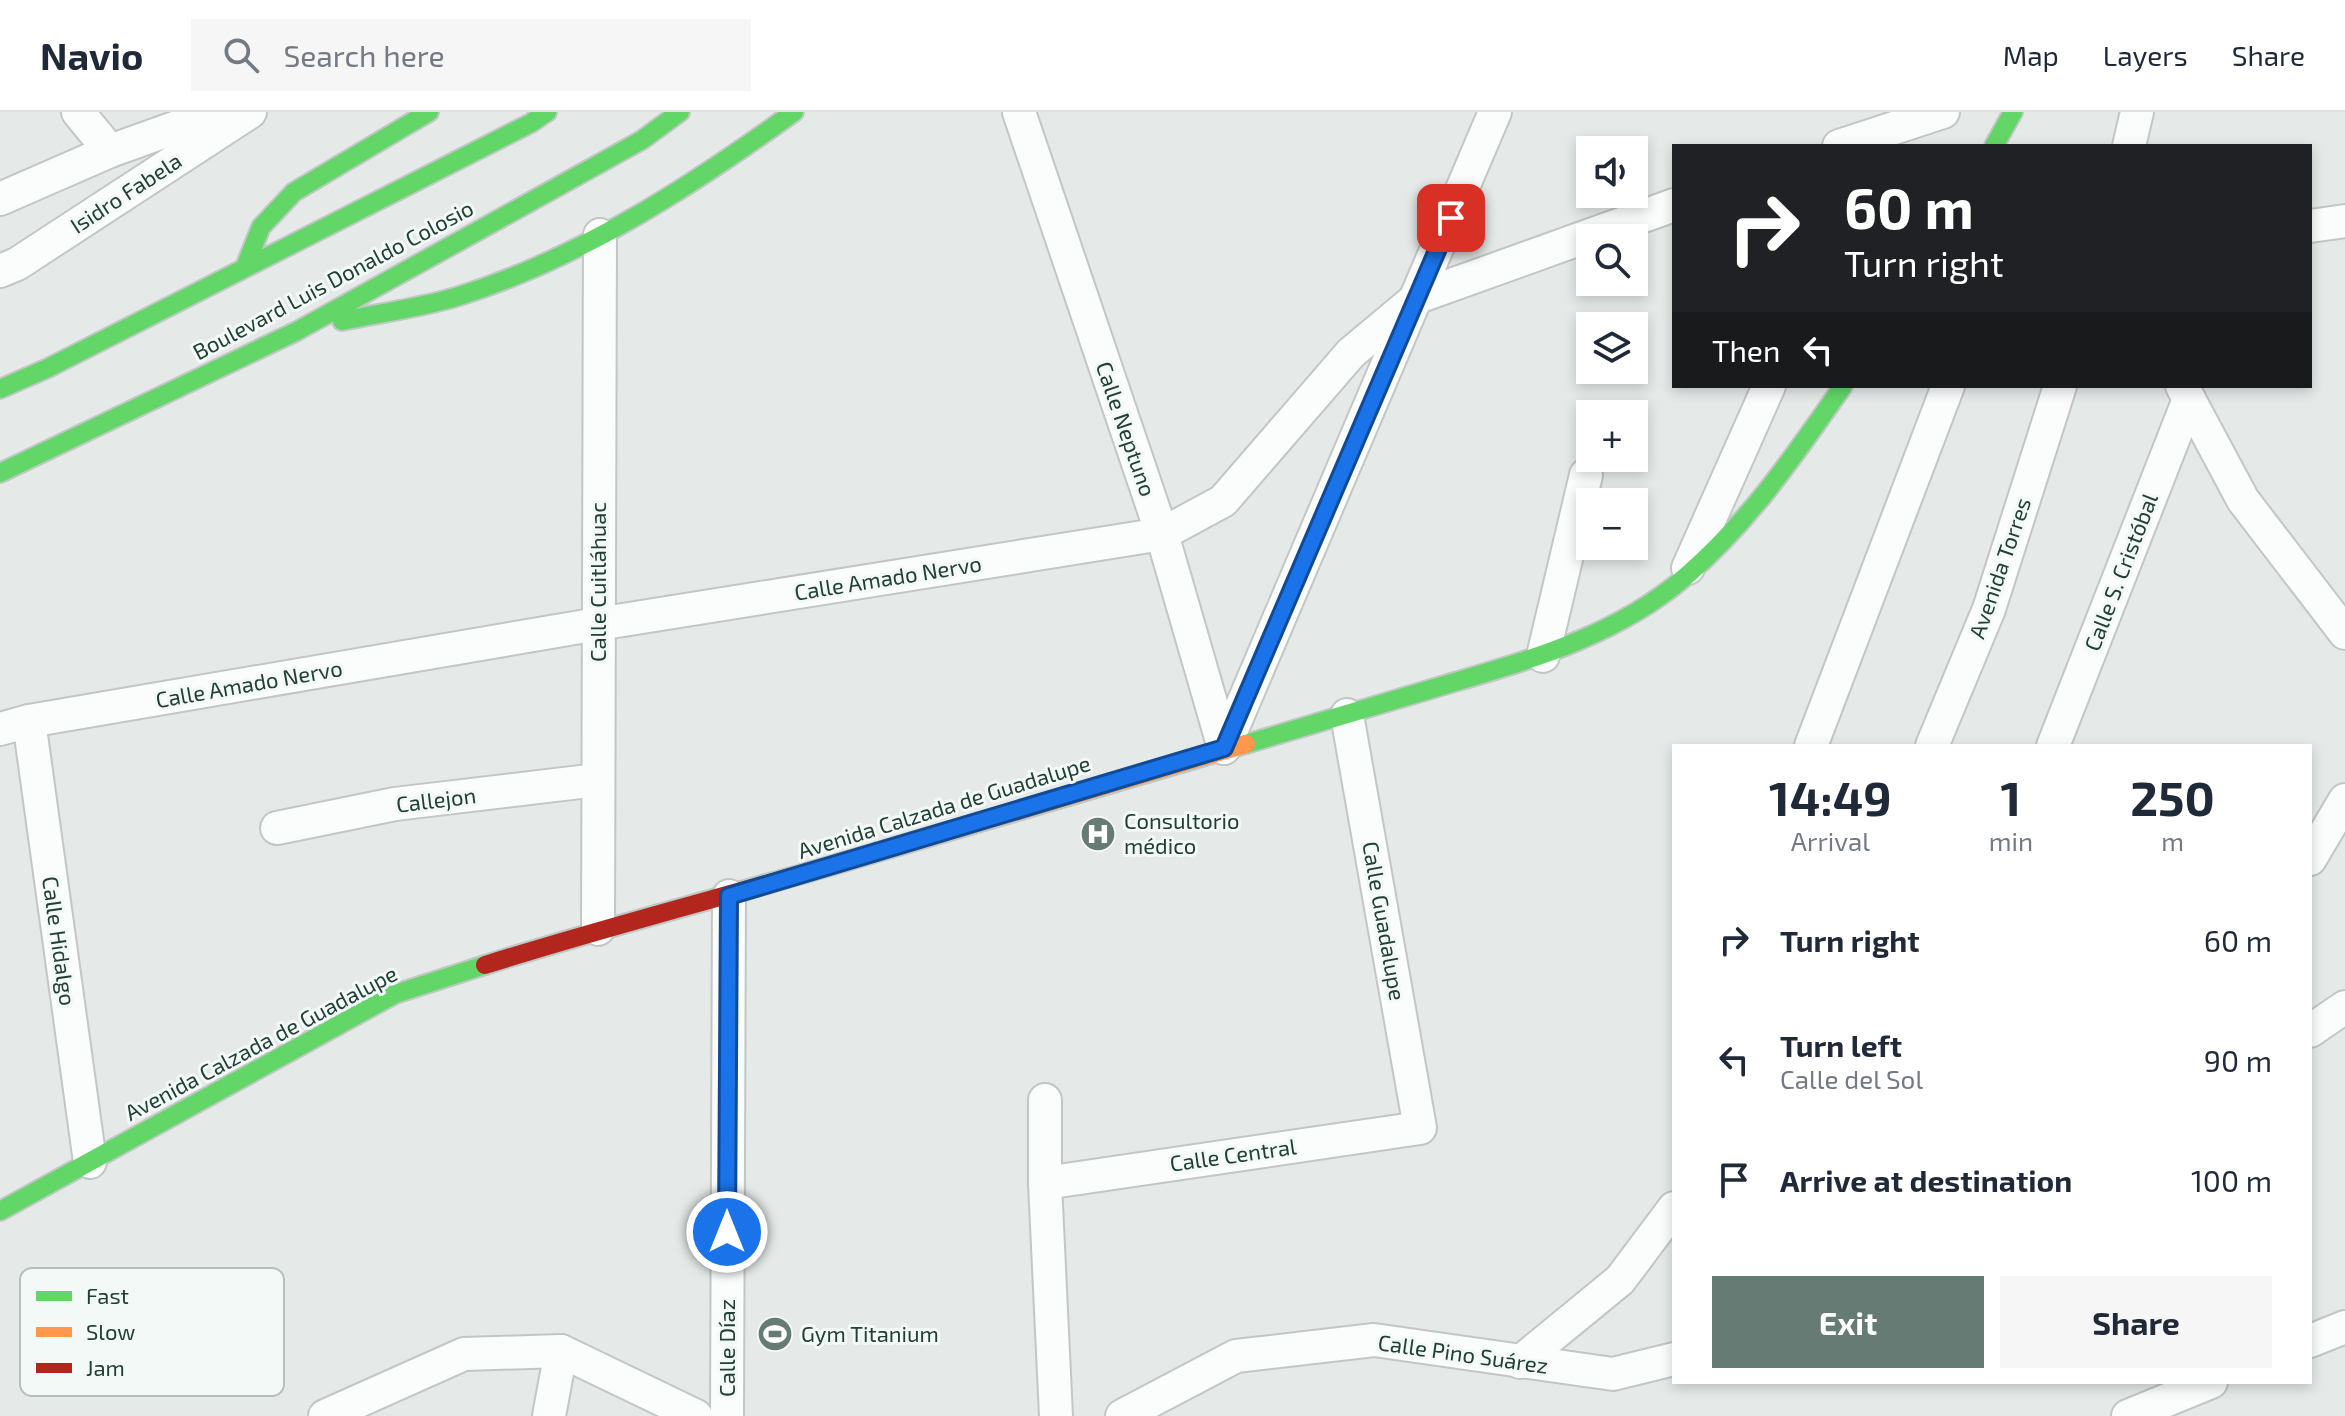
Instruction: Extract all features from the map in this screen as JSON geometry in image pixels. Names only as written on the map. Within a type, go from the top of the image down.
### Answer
[{"type":"main road","points":[[245,267],[261,227],[294,192],[429,112]]},
{"type":"main road","points":[[0,389],[48,368],[531,123],[547,112]]},
{"type":"main road","name":"Boulevard Luis Donaldo Colosio","points":[[0,473],[297,331],[642,140],[680,112]]},
{"type":"main road","points":[[297,331],[466,294],[547,261],[600,235],[732,157],[794,112]]},
{"type":"main road","points":[[1995,144],[2013,112]]},
{"type":"main road","name":"Avenida Calzada de Guadalupe","points":[[0,1211],[395,994],[598,929],[729,896],[1543,656],[1624,621],[1683,579],[1727,539],[1768,493],[1842,388]]},
{"type":"street","points":[[78,112],[110,151]]},
{"type":"street","points":[[0,199],[110,151],[219,112]]},
{"type":"street","name":"Isidro Fabela","points":[[0,271],[17,264],[250,112]]},
{"type":"street","name":"Calle Neptuno","points":[[1019,112],[1162,534],[1224,748]]},
{"type":"street","points":[[1224,748],[1495,112]]},
{"type":"street","points":[[1844,144],[1943,112]]},
{"type":"street","points":[[2129,144],[2137,112]]},
{"type":"street","name":"Calle Amado Nervo","points":[[15,725],[598,624],[1162,534],[1223,501],[1351,353],[1418,297],[1672,206]]},
{"type":"street","points":[[2312,226],[2345,221]]},
{"type":"street","name":"Calle Cuitláhuac","points":[[598,929],[600,235]]},
{"type":"street","points":[[1683,579],[1768,388]]},
{"type":"street","points":[[1812,744],[1947,388]]},
{"type":"street","name":"Avenida Torres","points":[[1933,744],[1989,609],[2059,388]]},
{"type":"street","points":[[2186,392],[2243,500],[2345,633]]},
{"type":"street","name":"Calle S. Cristóbal","points":[[2054,744],[2186,392]]},
{"type":"street","points":[[1543,656],[1586,475]]},
{"type":"street","name":"Calle Guadalupe","points":[[1347,715],[1420,1128]]},
{"type":"street","name":"Calle Hidalgo","points":[[15,725],[90,1162]]},
{"type":"street","name":"Callejon","points":[[277,828],[395,804],[597,780]]},
{"type":"street","points":[[2312,856],[2345,800]]},
{"type":"street","name":"Calle Díaz","points":[[727,1416],[729,896]]},
{"type":"street","points":[[2312,1030],[2345,1007]]},
{"type":"street","points":[[1045,1100],[1045,1183],[1056,1416]]},
{"type":"street","name":"Calle Central","points":[[1045,1183],[1420,1128]]},
{"type":"street","points":[[1520,1362],[1620,1280],[1672,1211]]},
{"type":"street","points":[[2312,1340],[2345,1327]]},
{"type":"street","name":"Calle Pino Suárez","points":[[1122,1416],[1236,1356],[1374,1340],[1613,1374],[1672,1359]]},
{"type":"street","points":[[325,1416],[464,1354],[561,1351],[696,1416]]},
{"type":"street","points":[[549,1416],[561,1351]]},
{"type":"street","points":[[2128,1416],[2206,1384]]},
{"type":"traffic: fast","points":[[245,267],[261,227],[294,192],[429,112]]},
{"type":"traffic: fast","points":[[0,389],[48,368],[531,123],[547,112]]},
{"type":"traffic: fast","points":[[0,473],[297,331],[642,140],[680,112]]},
{"type":"traffic: fast","points":[[342,321],[456,297],[546,263],[590,242],[674,193],[794,112]]},
{"type":"traffic: fast","points":[[1995,144],[2013,112]]},
{"type":"traffic: fast","points":[[1246,744],[1536,657],[1599,632],[1629,616],[1685,577],[1730,533],[1789,462],[1842,388]]},
{"type":"traffic: fast","points":[[0,1211],[395,994],[485,965]]},
{"type":"traffic: slow","points":[[878,852],[1246,744]]},
{"type":"traffic: jam","points":[[485,965],[878,852]]},
{"type":"place","name":"Consultorio médico","points":[[1098,834]]},
{"type":"place","name":"Gym Titanium","points":[[775,1334]]},
{"type":"route","points":[[727,1232],[729,896],[1224,748],[1451,218]]}]
